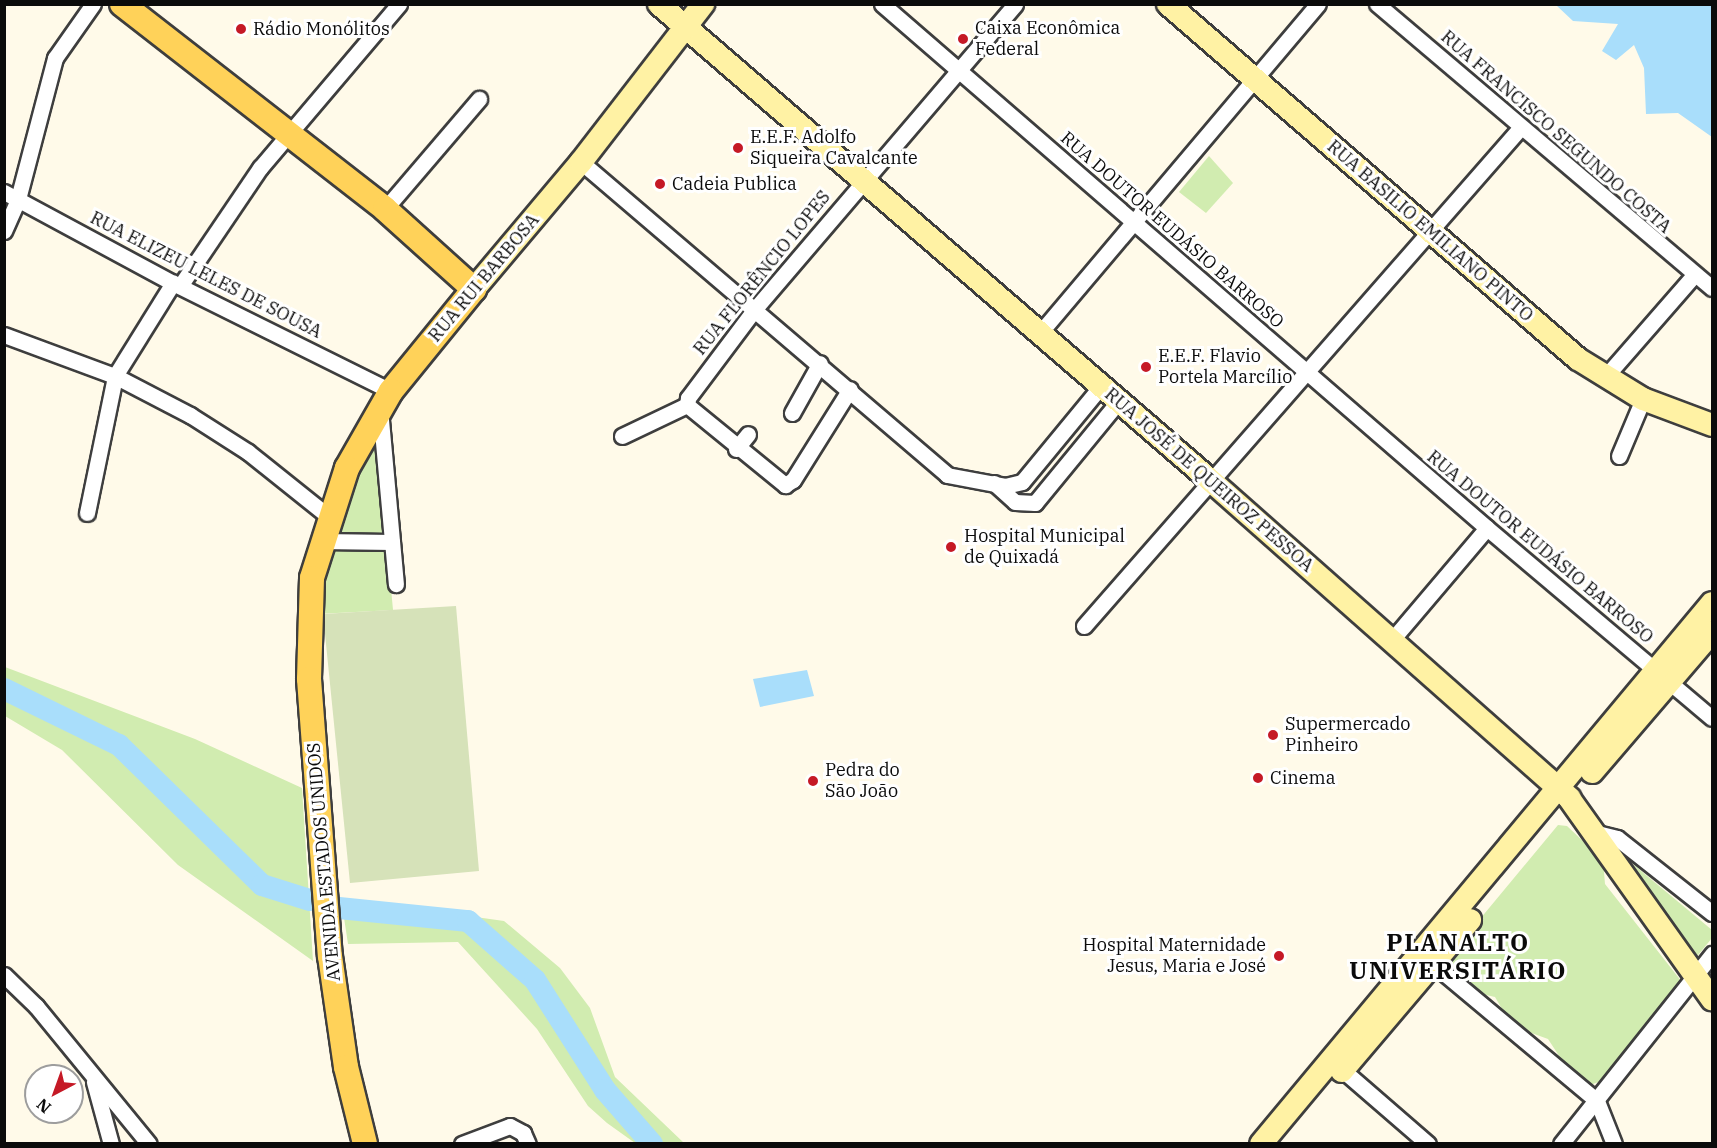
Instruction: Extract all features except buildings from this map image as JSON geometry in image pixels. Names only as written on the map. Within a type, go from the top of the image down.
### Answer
[{"type":"main road","points":[[122,4],[287,136],[385,209],[474,289]]},
{"type":"main road","name":"RUA JOSÉ DE QUEIROZ PESSOA","points":[[659,4],[1210,480],[1564,793],[1713,999]]},
{"type":"main road","name":"RUA RUI BARBOSA","points":[[312,578],[328,517],[347,468],[386,400],[474,289],[581,162],[703,4]]},
{"type":"main road","name":"RUA BASILIO EMILIANO PINTO","points":[[1168,4],[1578,359],[1643,399],[1713,425]]},
{"type":"main road","name":"AVENIDA ESTADOS UNIDOS","points":[[312,578],[309,679],[330,956],[346,1067],[365,1143]]},
{"type":"main road","points":[[1261,1143],[1337,1065],[1427,959],[1663,677],[1713,603]]},
{"type":"main road","points":[[1663,677],[1713,632]]},
{"type":"main road","points":[[1281,1143],[1337,1065]]},
{"type":"street","points":[[4,231],[11,196],[55,58],[93,4]]},
{"type":"street","points":[[87,513],[115,376],[241,195],[287,136],[399,4]]},
{"type":"street","name":"RUA DOUTOR EUDÁSIO BARROSO","points":[[882,4],[1306,373],[1713,717]]},
{"type":"street","name":"RUA FLORÊNCIO LOPES","points":[[687,405],[688,398],[754,310],[1015,4]]},
{"type":"street","points":[[1039,334],[1318,4]]},
{"type":"street","name":"RUA FRANCISCO SEGUNDO COSTA","points":[[1377,4],[1694,275],[1713,288]]},
{"type":"street","points":[[385,209],[479,99]]},
{"type":"street","points":[[1084,626],[1521,127]]},
{"type":"street","points":[[581,162],[754,310],[820,363],[940,471],[993,483],[1015,485],[1029,477],[1101,386]]},
{"type":"street","name":"RUA ELIZEU LELES DE SOUSA","points":[[11,196],[177,284],[386,400]]},
{"type":"street","points":[[1606,376],[1694,275]]},
{"type":"street","points":[[4,335],[115,376],[190,415],[248,452],[328,517]]},
{"type":"street","points":[[792,413],[820,363]]},
{"type":"street","points":[[622,436],[687,405],[736,449],[782,484],[790,484],[850,389]]},
{"type":"street","points":[[1620,456],[1643,399]]},
{"type":"street","points":[[386,400],[396,584]]},
{"type":"street","points":[[993,483],[1015,502],[1035,503],[1118,402]]},
{"type":"street","points":[[736,449],[748,434]]},
{"type":"street","points":[[1391,641],[1487,528]]},
{"type":"street","points":[[321,541],[392,542]]},
{"type":"street","points":[[1593,832],[1617,838],[1713,914]]},
{"type":"street","points":[[1561,1143],[1698,976],[1713,954]]},
{"type":"street","points":[[1427,959],[1597,1101],[1614,1143]]},
{"type":"street","points":[[4,975],[36,1006],[149,1143]]},
{"type":"street","points":[[1337,1065],[1428,1143]]},
{"type":"street","points":[[91,1074],[111,1143]]},
{"type":"street","points":[[462,1143],[510,1126],[523,1133],[528,1143]]},
{"type":"green space","points":[[1209,156],[1233,183],[1206,213],[1179,192]]},
{"type":"green space","points":[[377,429],[383,534],[332,534]]},
{"type":"green space","points":[[326,545],[387,546],[393,610],[318,614]]},
{"type":"green space","points":[[456,606],[479,871],[350,883],[323,614]]},
{"type":"green space","points":[[5,667],[195,739],[302,788],[313,961],[178,865],[62,750],[5,716]]},
{"type":"green space","points":[[1558,825],[1567,826],[1603,860],[1605,884],[1682,982],[1601,1081],[1593,1084],[1584,1085],[1571,1074],[1548,1039],[1512,1026],[1495,997],[1473,992],[1441,966]]},
{"type":"green space","points":[[1628,860],[1712,930],[1712,938],[1694,960],[1624,866]]},
{"type":"green space","points":[[341,898],[504,921],[560,968],[590,1008],[615,1077],[684,1143],[635,1143],[607,1123],[588,1106],[537,1029],[458,942],[348,944]]},
{"type":"water","points":[[1556,5],[1712,5],[1712,137],[1678,113],[1646,114],[1644,68],[1634,45],[1616,60],[1602,51],[1618,24],[1573,21]]},
{"type":"water","points":[[807,670],[814,696],[760,707],[753,679]]},
{"type":"waterway","points":[[4,689],[119,745],[262,885],[310,900]]},
{"type":"waterway","points":[[339,908],[468,921],[535,980],[605,1090],[652,1144]]},
{"type":"place","name":"Rádio Monólitos","points":[[241,29]]},
{"type":"place","name":"Caixa Econômica Federal","points":[[963,39]]},
{"type":"place","name":"E.E.F. Adolfo Siqueira Cavalcante","points":[[738,148]]},
{"type":"place","name":"Cadeia Publica","points":[[660,184]]},
{"type":"place","name":"E.E.F. Flavio Portela Marcílio","points":[[1146,367]]},
{"type":"place","name":"Hospital Municipal de Quixadá","points":[[951,547]]},
{"type":"place","name":"Supermercado Pinheiro","points":[[1273,735]]},
{"type":"place","name":"Cinema","points":[[1258,778]]},
{"type":"place","name":"Pedra do São João","points":[[813,781]]},
{"type":"place","name":"Hospital Maternidade Jesus, Maria e José","points":[[1279,956]]},
{"type":"district","name":"PLANALTO UNIVERSITÁRIO","points":[[1458,957]]}]
